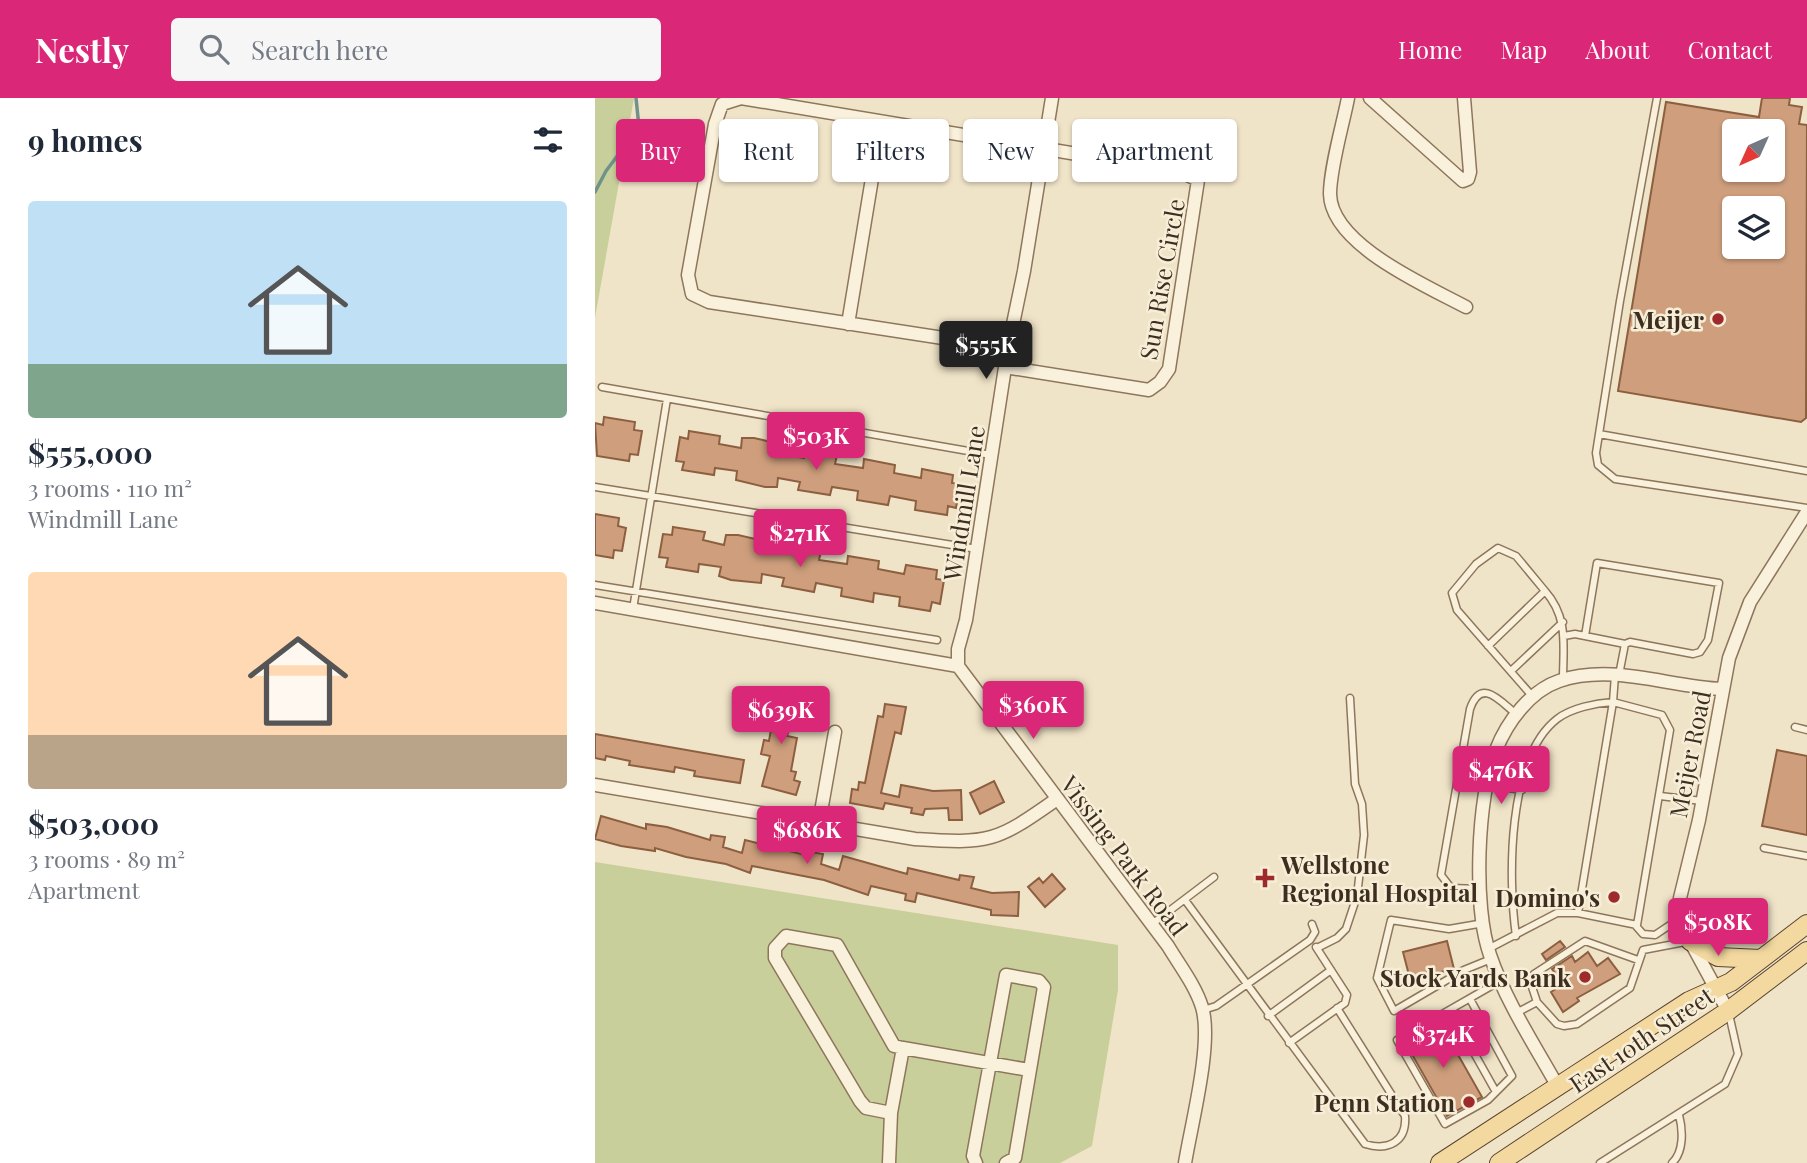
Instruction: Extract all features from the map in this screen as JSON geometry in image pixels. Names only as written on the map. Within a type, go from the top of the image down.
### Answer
[{"type":"main road","name":"East 10th Street","points":[[1440,1163],[1689,1001],[1714,990],[1807,924]]},
{"type":"main road","points":[[1690,941],[1718,957],[1761,959]]},
{"type":"main road","name":"East 10th Street","points":[[1511,1160],[1728,1011],[1807,951]]},
{"type":"street","name":"Sun Rise Circle","points":[[854,119],[741,98],[722,104],[715,124],[688,275],[692,294],[709,302],[1007,348]]},
{"type":"street","name":"Windmill Lane","points":[[1049,119],[1052,98]]},
{"type":"street","points":[[1348,98],[1330,194],[1334,210],[1347,232],[1381,259],[1466,307]]},
{"type":"street","points":[[1370,98],[1463,181],[1468,179],[1469,172],[1464,98]]},
{"type":"street","name":"Sun Rise Circle","points":[[1005,367],[1149,390],[1160,382],[1169,369],[1198,180],[1179,172],[1058,150]]},
{"type":"street","points":[[848,324],[871,182]]},
{"type":"street","name":"Windmill Lane","points":[[958,666],[958,649],[993,455],[1007,348],[1039,182]]},
{"type":"street","name":"Meijer Road","points":[[1728,1011],[1714,990],[1690,941],[1682,917],[1680,898],[1702,801],[1729,658],[1750,602],[1807,510]]},
{"type":"street","points":[[595,603],[958,666]]},
{"type":"street","name":"Vissing Park Road","points":[[958,666],[1186,975],[1203,1010],[1204,1052],[1185,1163]]},
{"type":"street","points":[[1557,1087],[1500,981],[1490,954],[1484,923],[1479,858],[1495,751],[1517,715],[1532,697],[1563,680],[1587,675],[1617,675],[1722,689]]},
{"type":"street","points":[[819,823],[835,732]]},
{"type":"street","points":[[595,785],[915,839],[981,841],[1011,832],[1057,799]]},
{"type":"street","points":[[891,1114],[866,1108],[860,1101],[775,958],[775,948],[786,936],[837,945],[894,1046],[1029,1070]]},
{"type":"street","points":[[976,1163],[973,1156],[1006,975],[1039,981],[1044,987],[1015,1158],[1006,1163]]},
{"type":"street","points":[[889,1163],[891,1114],[903,1048]]},
{"type":"lane","points":[[1657,98],[1599,434],[1596,453],[1598,465],[1615,479],[1807,510]]},
{"type":"lane","points":[[602,387],[993,455]]},
{"type":"lane","points":[[633,609],[667,399]]},
{"type":"lane","points":[[1599,434],[1807,471]]},
{"type":"lane","points":[[595,487],[977,549]]},
{"type":"lane","points":[[1532,697],[1453,601],[1452,593],[1476,564],[1499,548],[1516,556],[1559,609],[1564,636],[1563,680]]},
{"type":"lane","points":[[1564,636],[1585,636],[1625,644],[1630,642],[1693,654],[1700,652],[1708,640],[1719,583],[1597,563],[1585,636]]},
{"type":"lane","points":[[595,585],[937,640]]},
{"type":"lane","points":[[1488,646],[1545,592]]},
{"type":"lane","points":[[1511,671],[1563,622]]},
{"type":"lane","points":[[1578,914],[1617,675],[1625,644]]},
{"type":"lane","points":[[1481,890],[1451,888],[1441,875],[1470,709],[1474,697],[1481,693],[1490,693],[1517,715]]},
{"type":"lane","points":[[1317,948],[1337,938],[1346,929],[1357,895],[1364,835],[1362,804],[1355,784],[1350,698]]},
{"type":"lane","points":[[1516,936],[1512,900],[1513,838],[1522,790],[1535,746],[1558,718],[1601,703],[1613,702],[1645,709],[1667,721],[1669,745],[1636,926]]},
{"type":"lane","points":[[1795,727],[1807,730]]},
{"type":"lane","points":[[1488,785],[1522,790]]},
{"type":"lane","points":[[1660,796],[1702,801]]},
{"type":"lane","points":[[1765,848],[1807,856]]},
{"type":"lane","points":[[1150,925],[1214,877]]},
{"type":"lane","points":[[1185,900],[1365,1144],[1379,1148],[1391,1146],[1401,1139],[1406,1128],[1405,1116],[1337,1008]]},
{"type":"lane","points":[[1484,923],[1449,929],[1391,920],[1377,978],[1394,1011],[1557,913],[1578,914],[1636,926],[1647,935],[1660,933],[1682,917]]},
{"type":"lane","points":[[1203,1010],[1216,1006],[1310,940],[1315,932],[1312,923]]},
{"type":"lane","points":[[1638,960],[1585,941],[1534,974],[1531,984],[1537,1002],[1557,1024],[1564,1027],[1577,1024],[1630,988],[1647,935]]},
{"type":"lane","points":[[1289,1043],[1345,1003],[1347,995],[1310,940]]},
{"type":"lane","points":[[1643,950],[1690,941]]},
{"type":"lane","points":[[1268,1016],[1332,970]]},
{"type":"lane","points":[[1470,999],[1512,1076],[1488,1100],[1445,1124],[1397,1040],[1500,981]]},
{"type":"lane","points":[[1516,1013],[1537,1002]]},
{"type":"lane","points":[[1450,1010],[1496,1092]]},
{"type":"lane","points":[[1600,1163],[1614,1157],[1716,1092],[1731,1076],[1738,1054],[1728,1011]]},
{"type":"lane","points":[[1672,1163],[1676,1159],[1681,1142],[1682,1126],[1679,1115]]},
{"type":"lane","points":[[1614,1157],[1620,1163]]},
{"type":"green space","points":[[595,98],[634,98],[630,119],[616,119],[616,182],[619,182],[595,318]]},
{"type":"green space","points":[[595,862],[1118,945],[1118,990],[1092,1146],[1060,1163],[595,1163]]},
{"type":"building","name":"Meijer","points":[[1762,98],[1790,98],[1789,105],[1802,107],[1799,124],[1807,125],[1806,418],[1801,422],[1618,391],[1666,102],[1759,117]]},
{"type":"building","points":[[604,417],[635,422],[634,430],[642,431],[638,455],[630,454],[629,461],[597,456],[595,423],[603,425]]},
{"type":"building","points":[[689,431],[720,436],[719,444],[741,448],[742,438],[754,438],[784,445],[782,454],[804,458],[805,450],[837,455],[835,464],[863,468],[864,459],[895,465],[894,473],[921,478],[922,469],[953,475],[952,483],[960,484],[956,508],[948,506],[947,515],[915,510],[916,501],[890,496],[888,505],[857,500],[858,491],[832,487],[830,495],[798,490],[800,482],[778,478],[777,487],[736,480],[737,471],[715,468],[714,475],[682,470],[684,462],[676,461],[680,437],[688,439]]},
{"type":"building","points":[[595,514],[619,518],[618,526],[626,528],[622,551],[614,550],[613,558],[595,555]]},
{"type":"building","points":[[673,527],[705,532],[703,540],[724,545],[726,535],[738,535],[768,542],[766,550],[788,554],[789,546],[821,551],[819,560],[847,564],[848,556],[879,561],[878,569],[904,574],[906,565],[937,570],[936,579],[944,580],[940,604],[932,602],[930,611],[899,606],[900,597],[874,593],[873,602],[841,596],[842,588],[816,583],[814,592],[782,586],[784,578],[762,574],[761,583],[731,580],[719,576],[721,567],[699,564],[698,572],[666,567],[668,558],[659,557],[663,534],[672,535]]},
{"type":"building","points":[[777,691],[800,699],[787,736],[797,738],[791,771],[796,772],[794,780],[800,782],[796,795],[762,786],[770,756],[761,754],[764,740],[769,741],[773,718],[769,717]]},
{"type":"building","points":[[885,704],[906,707],[901,734],[895,732],[881,793],[899,797],[901,785],[933,791],[961,790],[962,820],[949,820],[948,808],[925,809],[923,815],[911,813],[912,808],[885,803],[883,809],[850,803],[852,789],[858,790],[859,782],[865,783],[878,716],[883,717]]},
{"type":"building","points":[[595,734],[744,760],[740,783],[694,776],[695,771],[675,767],[674,772],[629,765],[630,761],[606,756],[605,760],[595,758]]},
{"type":"building","points":[[1777,750],[1807,756],[1807,835],[1762,826]]},
{"type":"building","points":[[994,781],[1004,802],[980,814],[970,793]]},
{"type":"building","points":[[601,816],[646,829],[646,824],[667,827],[710,840],[711,835],[725,837],[723,847],[742,853],[745,840],[809,856],[810,852],[823,854],[821,864],[839,870],[843,856],[907,874],[908,868],[959,880],[960,875],[974,877],[971,888],[992,893],[1019,892],[1018,916],[991,915],[991,910],[917,893],[915,902],[905,900],[906,894],[871,886],[868,895],[824,880],[752,866],[750,873],[726,864],[655,848],[655,851],[621,846],[595,839]]},
{"type":"building","points":[[1052,874],[1065,889],[1045,907],[1028,887],[1039,878],[1043,883]]},
{"type":"building","points":[[1447,941],[1454,969],[1410,979],[1403,952]]},
{"type":"building","points":[[1560,941],[1565,947],[1546,960],[1542,954]]},
{"type":"building","name":"Stock Yards Bank","points":[[1588,952],[1597,966],[1608,958],[1620,974],[1577,998],[1579,1001],[1563,1012],[1551,992],[1559,987],[1552,978],[1556,975],[1552,969],[1572,956],[1575,962]]},
{"type":"building","points":[[1440,1023],[1482,1097],[1447,1116],[1405,1042]]},
{"type":"waterway","points":[[595,192],[606,171],[639,127],[636,98]]},
{"type":"place","name":"Meijer","points":[[1718,319]]},
{"type":"place","name":"Wellstone Regional Hospital","points":[[1265,878]]},
{"type":"place","name":"Domino's","points":[[1614,897]]},
{"type":"place","name":"Stock Yards Bank","points":[[1585,977]]},
{"type":"place","name":"Penn Station","points":[[1469,1102]]}]
